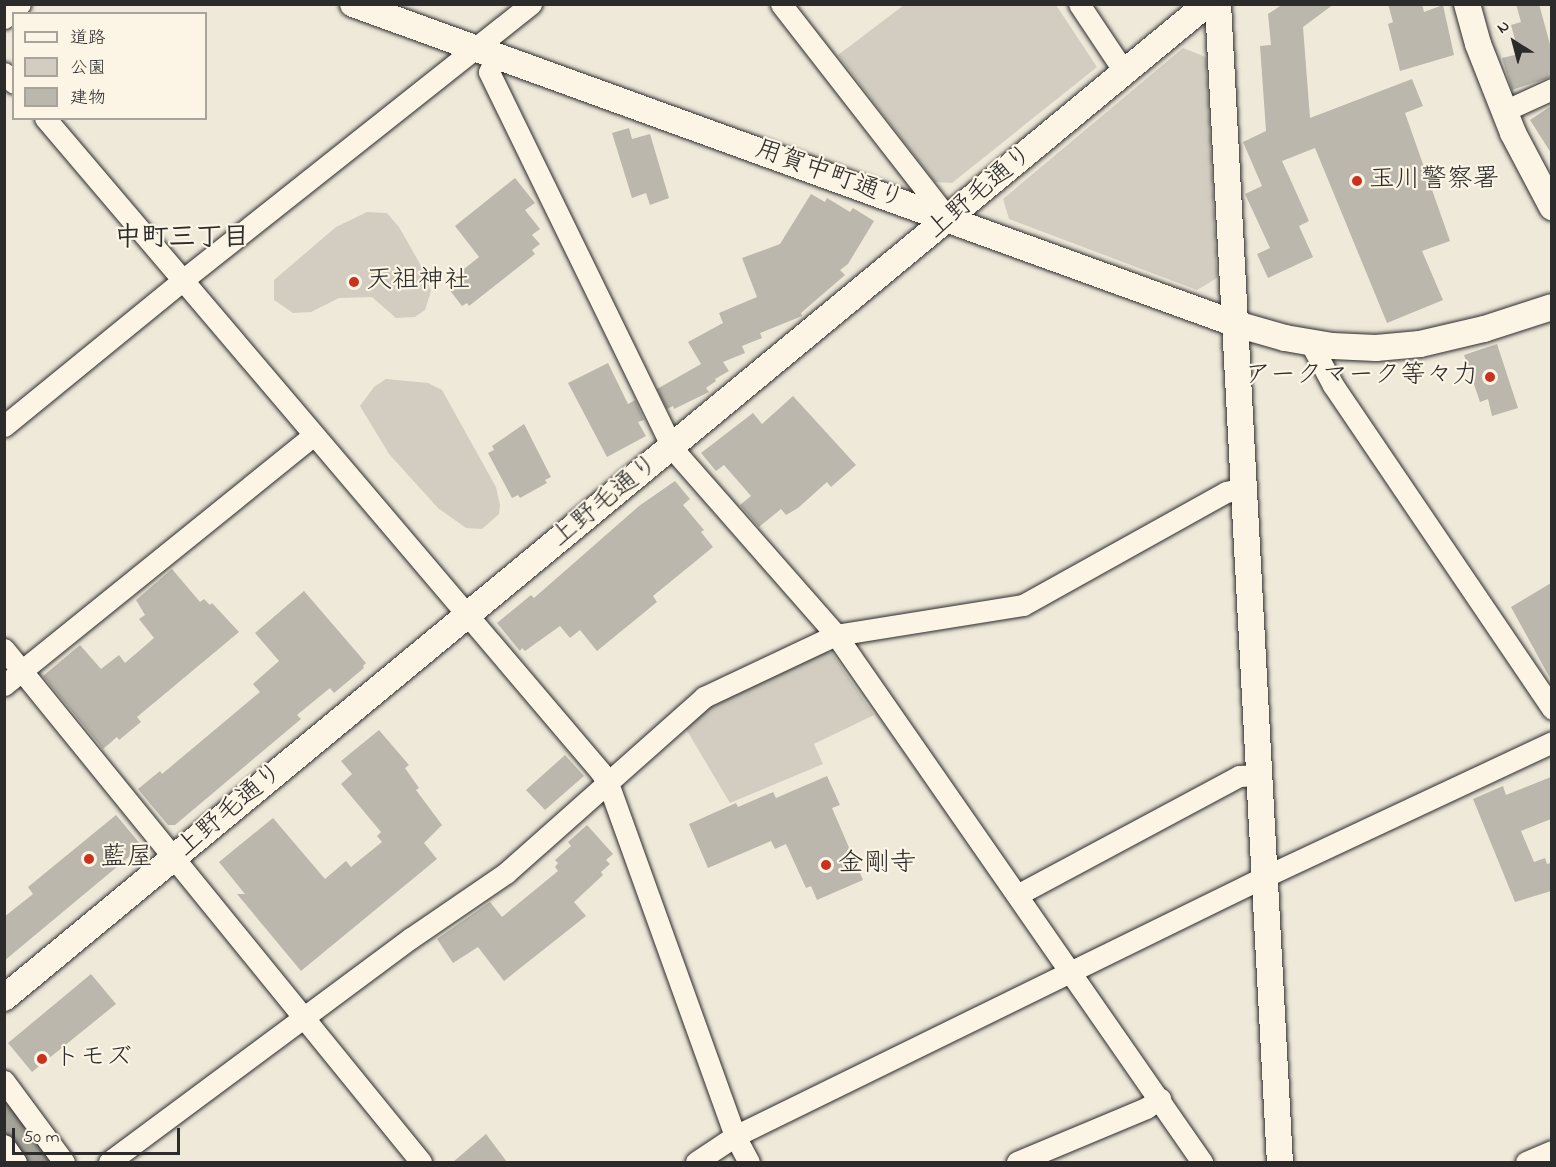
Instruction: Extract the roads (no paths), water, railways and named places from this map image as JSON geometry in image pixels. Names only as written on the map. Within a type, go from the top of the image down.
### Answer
[{"type":"street","points":[[4,18],[20,4]]},
{"type":"street","name":"用賀中町通り","points":[[354,4],[1236,324],[1311,344],[1376,348],[1420,344],[1485,330],[1551,307]]},
{"type":"street","points":[[4,426],[184,279],[487,51],[531,4]]},
{"type":"street","points":[[781,4],[949,220]]},
{"type":"street","points":[[1079,4],[1125,73]]},
{"type":"street","name":"上野毛通り","points":[[4,998],[949,220],[1207,4]]},
{"type":"street","points":[[1218,4],[1280,1162]]},
{"type":"street","points":[[1467,4],[1478,44],[1504,111],[1551,207]]},
{"type":"street","points":[[487,51],[489,72],[672,448],[837,635],[1202,1162]]},
{"type":"street","points":[[1504,111],[1551,89]]},
{"type":"street","points":[[47,120],[184,279],[313,436],[608,783],[735,1136],[749,1162]]},
{"type":"street","points":[[1311,344],[1334,385],[1551,709]]},
{"type":"street","points":[[4,685],[313,436]]},
{"type":"street","points":[[109,1162],[304,1017],[506,873],[704,697],[837,635],[1023,605],[1226,492],[1244,488]]},
{"type":"street","points":[[4,649],[421,1162]]},
{"type":"street","points":[[696,1162],[735,1136],[1264,877],[1551,742]]},
{"type":"street","points":[[1017,895],[1239,776],[1259,776]]},
{"type":"street","points":[[4,1081],[64,1162]]},
{"type":"street","points":[[1017,1162],[1146,1108],[1160,1099]]},
{"type":"street","points":[[4,1145],[16,1162]]},
{"type":"street","points":[[1526,1162],[1551,1151]]},
{"type":"waterway","points":[[4,1115],[38,1162]]},
{"type":"place","name":"玉川警察署","points":[[1357,181]]},
{"type":"place","name":"天祖神社","points":[[354,282]]},
{"type":"place","name":"アークマーク等々力","points":[[1490,377]]},
{"type":"place","name":"藍屋","points":[[89,859]]},
{"type":"place","name":"金剛寺","points":[[826,865]]},
{"type":"place","name":"トモズ","points":[[42,1059]]},
{"type":"district","name":"中町三丁目","points":[[182,239]]}]
